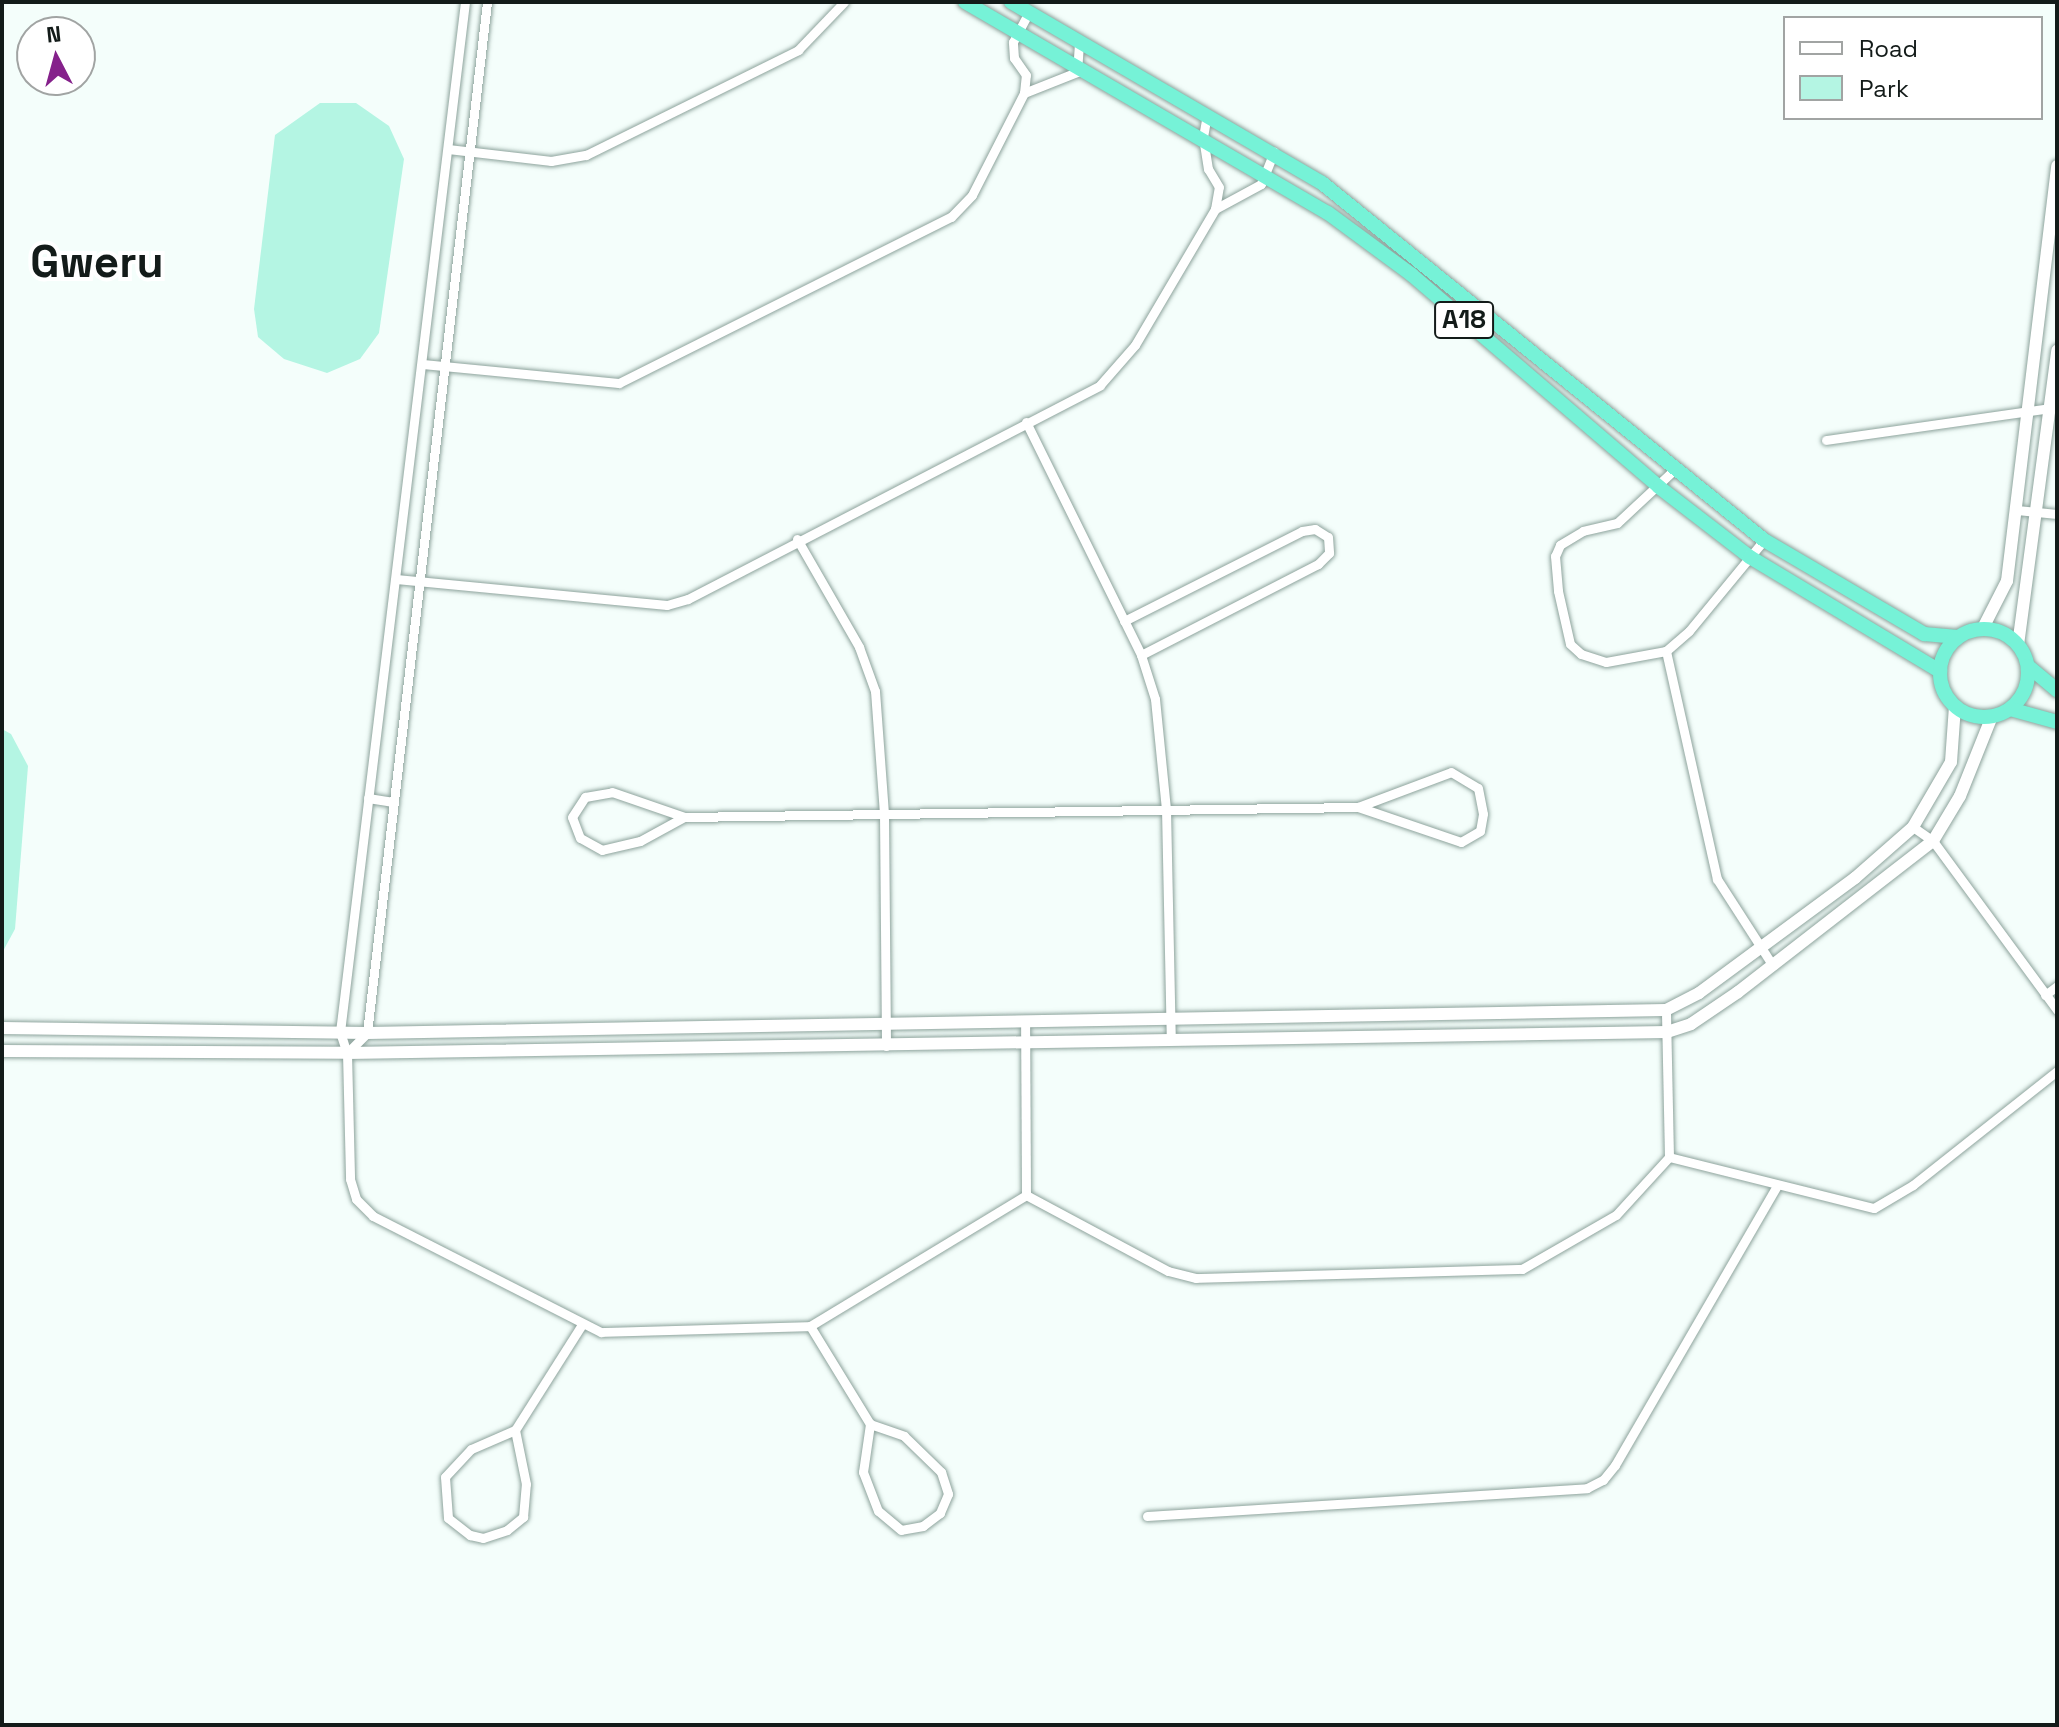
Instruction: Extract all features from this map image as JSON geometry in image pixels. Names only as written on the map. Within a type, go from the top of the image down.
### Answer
[{"type":"highway","name":"A18","points":[[965,2],[1203,137],[1328,213],[1429,290],[1659,487],[1750,557],[1940,671]]},
{"type":"highway","name":"A18","points":[[1011,2],[1274,152],[1322,183],[1440,275],[1764,540],[1924,634],[1958,637],[1982,630]]},
{"type":"highway","points":[[1429,290],[1440,275]]},
{"type":"highway","points":[[1526,373],[1538,356]]},
{"type":"highway","points":[[1609,444],[1622,425]]},
{"type":"highway","points":[[1982,630],[2005,634],[2018,645],[2028,666],[2057,690]]},
{"type":"highway","points":[[1958,637],[1945,652],[1940,671],[1943,690],[1955,706],[1972,715],[1992,716],[2010,709],[2027,682],[2028,666]]},
{"type":"highway","points":[[2010,709],[2057,722]]},
{"type":"main road","points":[[1982,630],[2007,581],[2057,166]]},
{"type":"main road","points":[[2018,645],[2054,408],[2057,351]]},
{"type":"main road","points":[[2,1028],[367,1033],[1666,1010],[1760,948],[1913,827],[1951,762],[1955,706]]},
{"type":"main road","points":[[2,1051],[347,1053],[1667,1032],[1691,1024],[1773,966],[1933,841],[1960,796],[1992,716]]},
{"type":"street","points":[[465,2],[340,1032],[347,1053],[350,1179],[356,1199],[373,1216],[581,1326],[636,1334],[810,1326],[1026,1195]]},
{"type":"street","points":[[347,1053],[367,1033],[416,582],[487,2]]},
{"type":"street","points":[[448,149],[551,161],[586,155],[798,50],[844,2]]},
{"type":"street","points":[[422,364],[602,383],[638,376],[951,217],[972,195],[1024,93],[1026,75],[1013,51],[1015,30],[1029,12]]},
{"type":"street","points":[[1024,93],[1080,67],[1079,41]]},
{"type":"street","points":[[396,579],[667,605],[688,599],[1114,374],[1215,209],[1219,187],[1208,169],[1203,137],[1207,114]]},
{"type":"street","points":[[1215,209],[1254,189],[1266,174],[1274,152]]},
{"type":"street","points":[[1826,440],[2028,409],[2054,408]]},
{"type":"street","points":[[1026,422],[1141,655],[1155,699],[1166,809],[1171,1039]]},
{"type":"street","points":[[1675,469],[1617,523],[1569,536],[1555,556],[1566,632],[1581,654],[1606,662],[1666,651],[1689,631],[1764,540]]},
{"type":"street","points":[[2017,510],[2057,514]]},
{"type":"street","points":[[1124,621],[1302,531],[1315,529],[1328,537],[1329,553],[1318,564],[1141,655]]},
{"type":"street","points":[[797,539],[869,668],[880,727],[886,1046]]},
{"type":"street","points":[[1666,651],[1711,860],[1773,966]]},
{"type":"street","points":[[684,817],[640,841],[602,850],[580,838],[572,817],[585,797],[612,792],[684,817],[1358,807],[1461,842],[1480,831],[1483,814],[1478,788],[1451,772],[1358,807]]},
{"type":"street","points":[[368,798],[392,802]]},
{"type":"street","points":[[1913,827],[1933,841],[2057,1010]]},
{"type":"street","points":[[2045,995],[2057,986]]},
{"type":"street","points":[[1026,1195],[1168,1271],[1196,1278],[1498,1273],[1522,1269],[1616,1215],[1669,1157],[1666,1010]]},
{"type":"street","points":[[1025,1021],[1026,1195]]},
{"type":"street","points":[[1669,1157],[1849,1205],[1882,1206],[2057,1071]]},
{"type":"street","points":[[1147,1516],[1587,1488],[1603,1480],[1615,1465],[1776,1187]]},
{"type":"street","points":[[515,1430],[526,1484],[523,1517],[507,1530],[483,1538],[470,1535],[448,1518],[445,1477],[471,1449],[515,1430],[581,1326]]},
{"type":"street","points":[[810,1326],[870,1424],[904,1436],[941,1472],[948,1494],[940,1513],[923,1526],[901,1530],[878,1511],[863,1472],[870,1424]]},
{"type":"green space","points":[[320,103],[356,103],[389,126],[404,159],[379,333],[360,359],[327,373],[284,359],[258,337],[254,309],[275,135]]},
{"type":"green space","points":[[2,729],[11,734],[28,766],[15,929],[2,953]]},
{"type":"district","name":"Gweru","points":[[97,262]]}]
